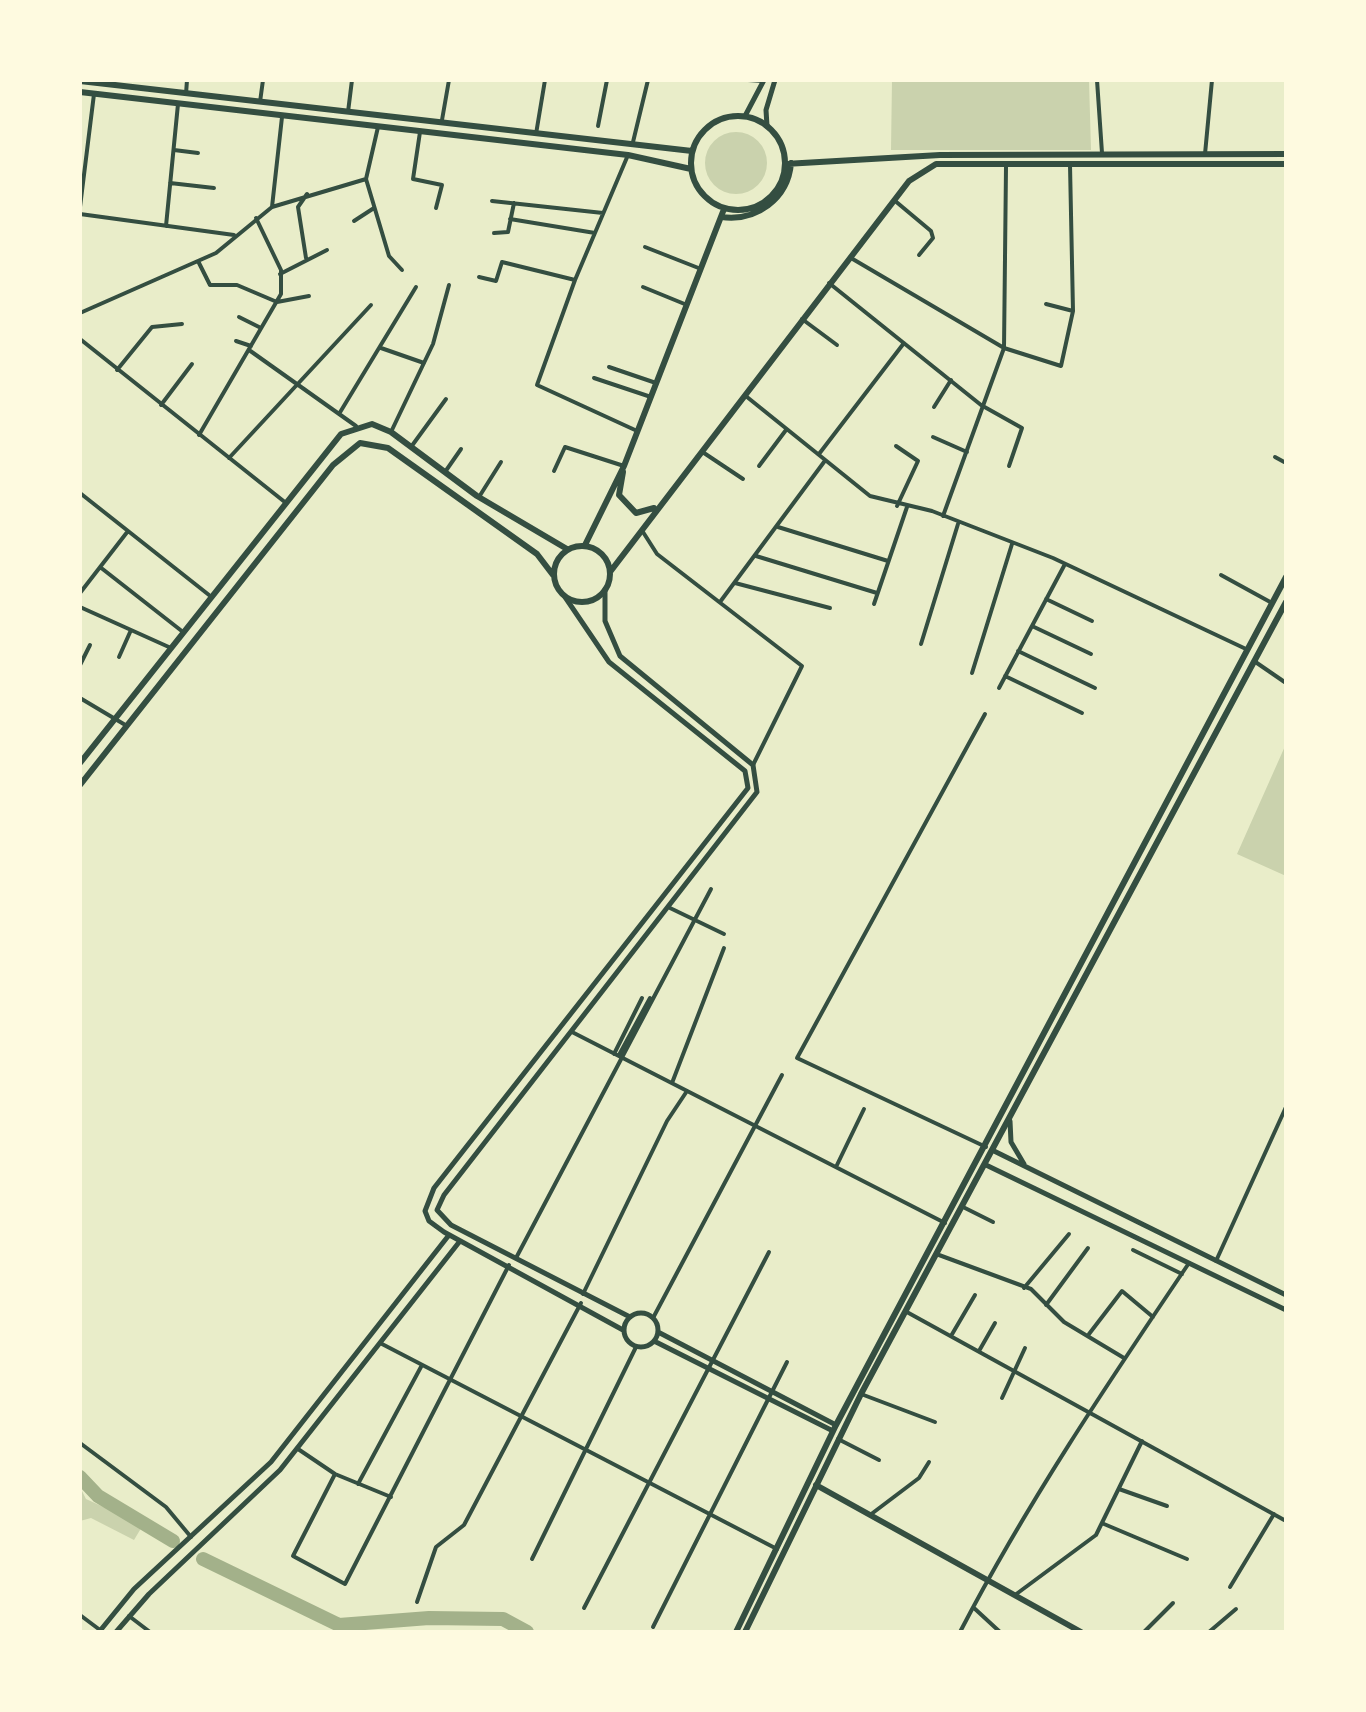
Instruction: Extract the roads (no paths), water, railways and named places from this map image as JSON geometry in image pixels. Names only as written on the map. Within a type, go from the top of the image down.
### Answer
[{"type":"main road","points":[[767,126],[775,80]]},
{"type":"main road","points":[[80,81],[692,151]]},
{"type":"main road","points":[[745,116],[764,81]]},
{"type":"main road","points":[[80,92],[628,155],[691,168]]},
{"type":"main road","points":[[745,116],[767,126],[777,136],[788,164],[780,186],[769,199],[748,210],[723,213],[700,192],[691,168],[692,151],[709,126],[722,118],[745,116]]},
{"type":"main road","points":[[788,164],[1102,153],[1286,154]]},
{"type":"main road","points":[[900,158],[908,165],[909,181]]},
{"type":"main road","points":[[630,1317],[443,1220],[439,1203],[750,807],[757,792],[753,765],[620,656],[605,620],[605,589],[610,572],[909,181],[936,164],[1286,164]]},
{"type":"main road","points":[[585,545],[624,466],[723,213]]},
{"type":"main road","points":[[81,761],[341,434],[356,426],[372,424],[392,432],[479,497],[567,549]]},
{"type":"main road","points":[[80,786],[341,457],[369,442],[388,448],[536,554],[609,662],[749,779],[740,799],[434,1188],[425,1211],[428,1221],[581,1302],[623,1330],[636,1347],[654,1341],[838,1431]]},
{"type":"main road","points":[[624,466],[618,496],[624,505],[636,513],[656,507]]},
{"type":"main road","points":[[506,532],[515,520]]},
{"type":"main road","points":[[254,544],[264,552]]},
{"type":"main road","points":[[553,575],[556,562],[567,549],[585,545],[603,555],[610,572]]},
{"type":"main road","points":[[745,1632],[838,1431],[963,1206],[986,1147],[1286,578]]},
{"type":"main road","points":[[565,597],[588,601],[605,589]]},
{"type":"main road","points":[[736,1632],[945,1223],[982,1163],[994,1151],[1286,602]]},
{"type":"main road","points":[[1160,812],[1171,817]]},
{"type":"main road","points":[[650,913],[660,920]]},
{"type":"main road","points":[[1010,1121],[1010,1142],[1025,1166]]},
{"type":"main road","points":[[986,1147],[1286,1295]]},
{"type":"main road","points":[[982,1163],[1286,1310]]},
{"type":"main road","points":[[99,1631],[134,1589],[282,1449],[449,1235]]},
{"type":"main road","points":[[1158,1248],[1165,1236]]},
{"type":"main road","points":[[116,1632],[298,1449],[460,1240]]},
{"type":"main road","points":[[439,1248],[449,1255]]},
{"type":"main road","points":[[623,1330],[630,1317],[641,1313],[652,1318],[658,1332],[709,1366]]},
{"type":"main road","points":[[654,1341],[658,1332]]},
{"type":"main road","points":[[816,1485],[1082,1632]]},
{"type":"street","points":[[186,94],[187,80]]},
{"type":"street","points":[[260,102],[263,80]]},
{"type":"street","points":[[348,112],[352,80]]},
{"type":"street","points":[[441,123],[449,80]]},
{"type":"street","points":[[536,134],[544,80]]},
{"type":"street","points":[[598,126],[606,80]]},
{"type":"street","points":[[632,146],[648,80]]},
{"type":"street","points":[[748,80],[764,81]]},
{"type":"street","points":[[1100,80],[1102,153]]},
{"type":"street","points":[[1205,154],[1212,80]]},
{"type":"street","points":[[80,207],[94,94]]},
{"type":"street","points":[[166,226],[178,104]]},
{"type":"street","points":[[272,207],[282,116]]},
{"type":"street","points":[[378,127],[366,180],[390,256],[402,270]]},
{"type":"street","points":[[420,132],[413,179],[442,185],[436,208]]},
{"type":"street","points":[[174,150],[198,154]]},
{"type":"street","points":[[628,155],[575,280],[537,386],[638,431]]},
{"type":"street","points":[[943,516],[1004,348],[1006,163]]},
{"type":"street","points":[[850,257],[1004,348],[1061,366],[1073,311],[1070,165]]},
{"type":"street","points":[[80,312],[216,253],[272,207],[366,180]]},
{"type":"street","points":[[170,184],[214,188]]},
{"type":"street","points":[[306,258],[298,208],[307,194]]},
{"type":"street","points":[[894,200],[931,231],[933,238],[919,254]]},
{"type":"street","points":[[492,201],[604,213]]},
{"type":"street","points":[[494,233],[508,232],[514,203]]},
{"type":"street","points":[[354,221],[374,208]]},
{"type":"street","points":[[80,214],[234,235]]},
{"type":"street","points":[[199,435],[276,302],[280,272],[256,218]]},
{"type":"street","points":[[510,219],[595,232]]},
{"type":"street","points":[[645,246],[701,269]]},
{"type":"street","points":[[280,272],[328,250]]},
{"type":"street","points":[[198,261],[210,285],[237,285],[276,302],[309,296]]},
{"type":"street","points":[[479,276],[496,281],[502,262],[575,280]]},
{"type":"street","points":[[829,283],[981,405],[1022,428],[1009,466]]},
{"type":"street","points":[[392,432],[424,363],[450,285]]},
{"type":"street","points":[[339,414],[416,287]]},
{"type":"street","points":[[643,287],[686,306]]},
{"type":"street","points":[[1046,304],[1073,311]]},
{"type":"street","points":[[228,458],[371,305]]},
{"type":"street","points":[[239,318],[261,328]]},
{"type":"street","points":[[802,319],[837,345]]},
{"type":"street","points":[[117,370],[152,327],[182,324]]},
{"type":"street","points":[[80,339],[286,503]]},
{"type":"street","points":[[236,341],[356,426]]},
{"type":"street","points":[[818,456],[904,343]]},
{"type":"street","points":[[80,352],[85,346]]},
{"type":"street","points":[[382,348],[424,363]]},
{"type":"street","points":[[161,405],[192,364]]},
{"type":"street","points":[[609,367],[656,384]]},
{"type":"street","points":[[594,378],[651,397]]},
{"type":"street","points":[[934,407],[950,380]]},
{"type":"street","points":[[744,394],[858,489],[897,506],[943,516],[1065,564],[1247,650]]},
{"type":"street","points":[[411,446],[446,399]]},
{"type":"street","points":[[759,466],[786,430]]},
{"type":"street","points":[[933,437],[967,452]]},
{"type":"street","points":[[896,446],[918,461],[897,506]]},
{"type":"street","points":[[554,471],[565,447],[624,466]]},
{"type":"street","points":[[445,472],[461,449]]},
{"type":"street","points":[[700,450],[743,480]]},
{"type":"street","points":[[1275,457],[1286,463]]},
{"type":"street","points":[[720,602],[824,461]]},
{"type":"street","points":[[479,497],[501,462]]},
{"type":"street","points":[[80,493],[212,597]]},
{"type":"street","points":[[874,604],[906,507]]},
{"type":"street","points":[[921,644],[959,522]]},
{"type":"street","points":[[640,528],[657,554],[802,666],[753,765]]},
{"type":"street","points":[[778,528],[888,561]]},
{"type":"street","points":[[80,593],[128,531]]},
{"type":"street","points":[[972,673],[1013,543]]},
{"type":"street","points":[[756,556],[878,593]]},
{"type":"street","points":[[998,688],[1065,564]]},
{"type":"street","points":[[100,567],[184,632]]},
{"type":"street","points":[[1221,575],[1272,603]]},
{"type":"street","points":[[735,583],[830,608]]},
{"type":"street","points":[[1046,599],[1092,621]]},
{"type":"street","points":[[80,607],[171,648]]},
{"type":"street","points":[[1032,626],[1091,654]]},
{"type":"street","points":[[119,657],[131,630]]},
{"type":"street","points":[[80,665],[90,645]]},
{"type":"street","points":[[1018,651],[1095,688]]},
{"type":"street","points":[[1254,661],[1286,682]]},
{"type":"street","points":[[1005,676],[1082,713]]},
{"type":"street","points":[[80,698],[127,726]]},
{"type":"street","points":[[985,714],[797,1058],[986,1147]]},
{"type":"street","points":[[516,1258],[711,889],[616,1055]]},
{"type":"street","points":[[670,908],[724,934]]},
{"type":"street","points":[[672,1083],[724,948]]},
{"type":"street","points":[[616,1055],[642,998]]},
{"type":"street","points":[[572,1032],[945,1223]]},
{"type":"street","points":[[652,1318],[782,1075]]},
{"type":"street","points":[[583,1294],[667,1121],[687,1091]]},
{"type":"street","points":[[836,1167],[864,1109]]},
{"type":"street","points":[[1216,1261],[1285,1111]]},
{"type":"street","points":[[963,1206],[992,1222]]},
{"type":"street","points":[[1024,1288],[1069,1234]]},
{"type":"street","points":[[1046,1305],[1088,1248]]},
{"type":"street","points":[[1133,1250],[1182,1274]]},
{"type":"street","points":[[584,1608],[769,1252]]},
{"type":"street","points":[[937,1254],[1024,1288],[1064,1322],[1124,1358]]},
{"type":"street","points":[[960,1632],[986,1579],[1089,1412],[1189,1263]]},
{"type":"street","points":[[335,1474],[293,1556],[346,1584],[508,1266]]},
{"type":"street","points":[[1089,1334],[1122,1292],[1153,1317]]},
{"type":"street","points":[[950,1336],[975,1295]]},
{"type":"street","points":[[418,1602],[436,1546],[464,1525],[581,1302]]},
{"type":"street","points":[[906,1311],[1286,1521]]},
{"type":"street","points":[[979,1352],[996,1323]]},
{"type":"street","points":[[382,1344],[778,1549]]},
{"type":"street","points":[[532,1560],[636,1347]]},
{"type":"street","points":[[1002,1398],[1024,1348]]},
{"type":"street","points":[[653,1627],[788,1362]]},
{"type":"street","points":[[358,1484],[422,1365]]},
{"type":"street","points":[[860,1394],[934,1422]]},
{"type":"street","points":[[838,1431],[879,1460]]},
{"type":"street","points":[[1015,1596],[1096,1535],[1142,1441]]},
{"type":"street","points":[[80,1443],[166,1508],[190,1536]]},
{"type":"street","points":[[298,1449],[335,1474],[391,1497]]},
{"type":"street","points":[[870,1515],[920,1478],[928,1462]]},
{"type":"street","points":[[1118,1488],[1166,1506]]},
{"type":"street","points":[[1230,1587],[1274,1514]]},
{"type":"street","points":[[1102,1523],[1187,1559]]},
{"type":"street","points":[[1144,1632],[1173,1603]]},
{"type":"street","points":[[973,1606],[1000,1632]]},
{"type":"street","points":[[1209,1632],[1236,1609]]},
{"type":"street","points":[[80,1615],[99,1631]]},
{"type":"street","points":[[129,1616],[150,1632]]},
{"type":"waterway","points":[[80,1477],[98,1496],[173,1541]]},
{"type":"waterway","points":[[203,1559],[339,1625],[429,1618],[503,1619],[527,1632]]}]
